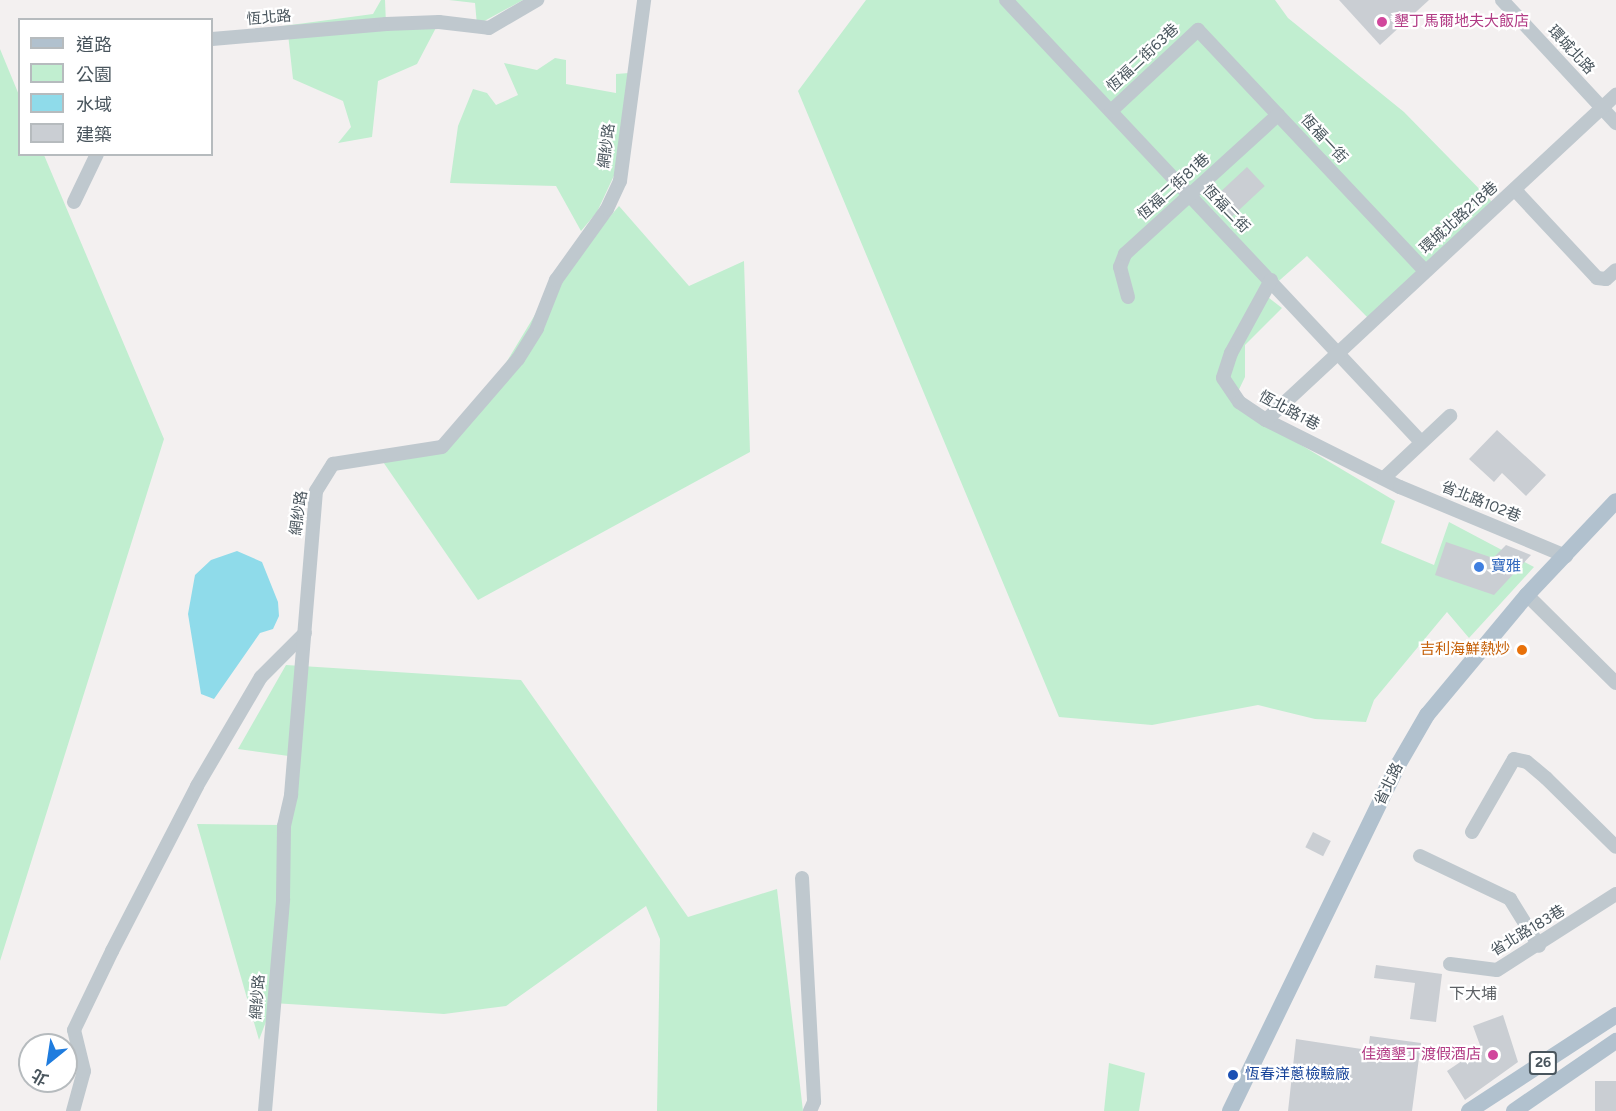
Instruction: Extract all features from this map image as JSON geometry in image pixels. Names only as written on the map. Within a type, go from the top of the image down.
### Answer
[{"type":"main road","name":"省北路","points":[[1230,1111],[1398,765],[1445,691],[1527,596],[1616,501]]},
{"type":"main road","name":"26","points":[[1470,1111],[1616,1015]]},
{"type":"main road","name":"26","points":[[1514,1111],[1616,1041]]},
{"type":"street","name":"恆北路","points":[[213,39],[439,22],[489,28],[537,0]]},
{"type":"street","name":"網紗路","points":[[265,1111],[283,899],[284,826],[291,795],[316,491],[333,464],[442,447],[518,359],[537,328],[556,280],[607,209],[620,181],[644,0]]},
{"type":"street","name":"恆福二街","points":[[1006,0],[1421,441]]},
{"type":"street","name":"環城北路","points":[[1502,0],[1616,123]]},
{"type":"street","name":"恆福二街63巷","points":[[1111,111],[1198,30]]},
{"type":"street","name":"恆福一街","points":[[1198,30],[1425,272]]},
{"type":"street","name":"環城北路218巷","points":[[1266,420],[1616,95]]},
{"type":"street","name":"恆福二街81巷","points":[[1128,297],[1120,267],[1125,254],[1278,115]]},
{"type":"street","points":[[74,202],[96,156]]},
{"type":"street","points":[[1515,190],[1597,278],[1606,279],[1616,270]]},
{"type":"street","name":"恆北路1巷","points":[[1271,280],[1231,354],[1223,378],[1239,402],[1266,420],[1384,478]]},
{"type":"street","points":[[1384,478],[1450,416]]},
{"type":"street","name":"省北路102巷","points":[[1384,478],[1566,556]]},
{"type":"street","points":[[1527,596],[1616,683]]},
{"type":"street","points":[[73,1111],[84,1071],[74,1030],[112,951],[197,786],[261,677],[305,633]]},
{"type":"street","points":[[1472,832],[1514,759],[1527,762],[1546,778],[1616,847]]},
{"type":"street","points":[[1420,856],[1510,899],[1539,946]]},
{"type":"street","points":[[802,878],[814,1102],[810,1111]]},
{"type":"street","name":"省北路183巷","points":[[1450,964],[1497,970],[1539,946],[1616,894]]},
{"type":"green space","points":[[381,0],[385,0],[386,24],[439,22],[417,64],[378,81],[372,137],[338,143],[351,127],[343,101],[293,79],[288,34],[283,26],[373,14]]},
{"type":"green space","points":[[449,0],[523,0],[477,25],[475,3]]},
{"type":"green space","points":[[866,0],[1275,0],[1288,18],[1404,112],[1495,205],[1369,319],[1307,256],[1264,294],[1282,308],[1245,345],[1245,377],[1232,404],[1395,501],[1381,543],[1434,565],[1449,522],[1534,567],[1469,638],[1447,612],[1374,700],[1366,722],[1315,719],[1258,705],[1152,725],[1059,717],[798,91]]},
{"type":"green space","points":[[0,49],[18,93],[18,156],[44,156],[164,439],[0,961]]},
{"type":"green space","points":[[555,58],[566,60],[566,84],[616,93],[616,74],[629,73],[618,167],[597,212],[581,231],[556,186],[450,183],[458,126],[473,89],[487,93],[496,105],[518,95],[504,63],[537,70]]},
{"type":"green space","points":[[619,206],[689,286],[744,261],[750,452],[478,600],[379,456],[442,447],[477,411],[556,280]]},
{"type":"green space","points":[[286,665],[521,680],[688,917],[777,889],[803,1111],[657,1111],[660,939],[646,906],[506,1006],[444,1014],[273,1003],[259,1040],[197,824],[284,825],[296,757],[238,749]]},
{"type":"green space","points":[[1109,1063],[1145,1073],[1139,1111],[1104,1111]]},
{"type":"water","points":[[237,551],[262,562],[278,602],[279,616],[273,629],[260,633],[214,699],[201,694],[188,614],[195,575],[211,560]]},
{"type":"building","name":"墾丁馬爾地夫大飯店","points":[[1339,0],[1429,0],[1380,45]]},
{"type":"building","points":[[1247,167],[1265,186],[1229,219],[1211,200]]},
{"type":"building","points":[[1497,430],[1546,475],[1526,496],[1502,473],[1494,482],[1469,459]]},
{"type":"building","name":"寶雅","points":[[1446,542],[1493,558],[1506,545],[1531,555],[1494,595],[1435,575]]},
{"type":"building","points":[[1313,832],[1331,841],[1323,856],[1305,847]]},
{"type":"building","points":[[1376,965],[1442,974],[1436,1022],[1410,1019],[1415,983],[1374,978]]},
{"type":"building","name":"佳適墾丁渡假酒店","points":[[1503,1015],[1518,1062],[1465,1100],[1447,1071],[1481,1048],[1473,1026]]},
{"type":"building","points":[[1370,1036],[1421,1043],[1412,1111],[1288,1111],[1296,1039],[1368,1050]]},
{"type":"building","points":[[1595,1081],[1616,1081],[1616,1111],[1595,1111]]},
{"type":"place","name":"墾丁馬爾地夫大飯店","points":[[1382,22]]},
{"type":"place","name":"寶雅","points":[[1479,567]]},
{"type":"place","name":"吉利海鮮熱炒","points":[[1522,650]]},
{"type":"place","name":"佳適墾丁渡假酒店","points":[[1493,1055]]},
{"type":"place","name":"恆春洋蔥檢驗廠","points":[[1233,1075]]},
{"type":"district","name":"下大埔","points":[[1473,994]]}]
